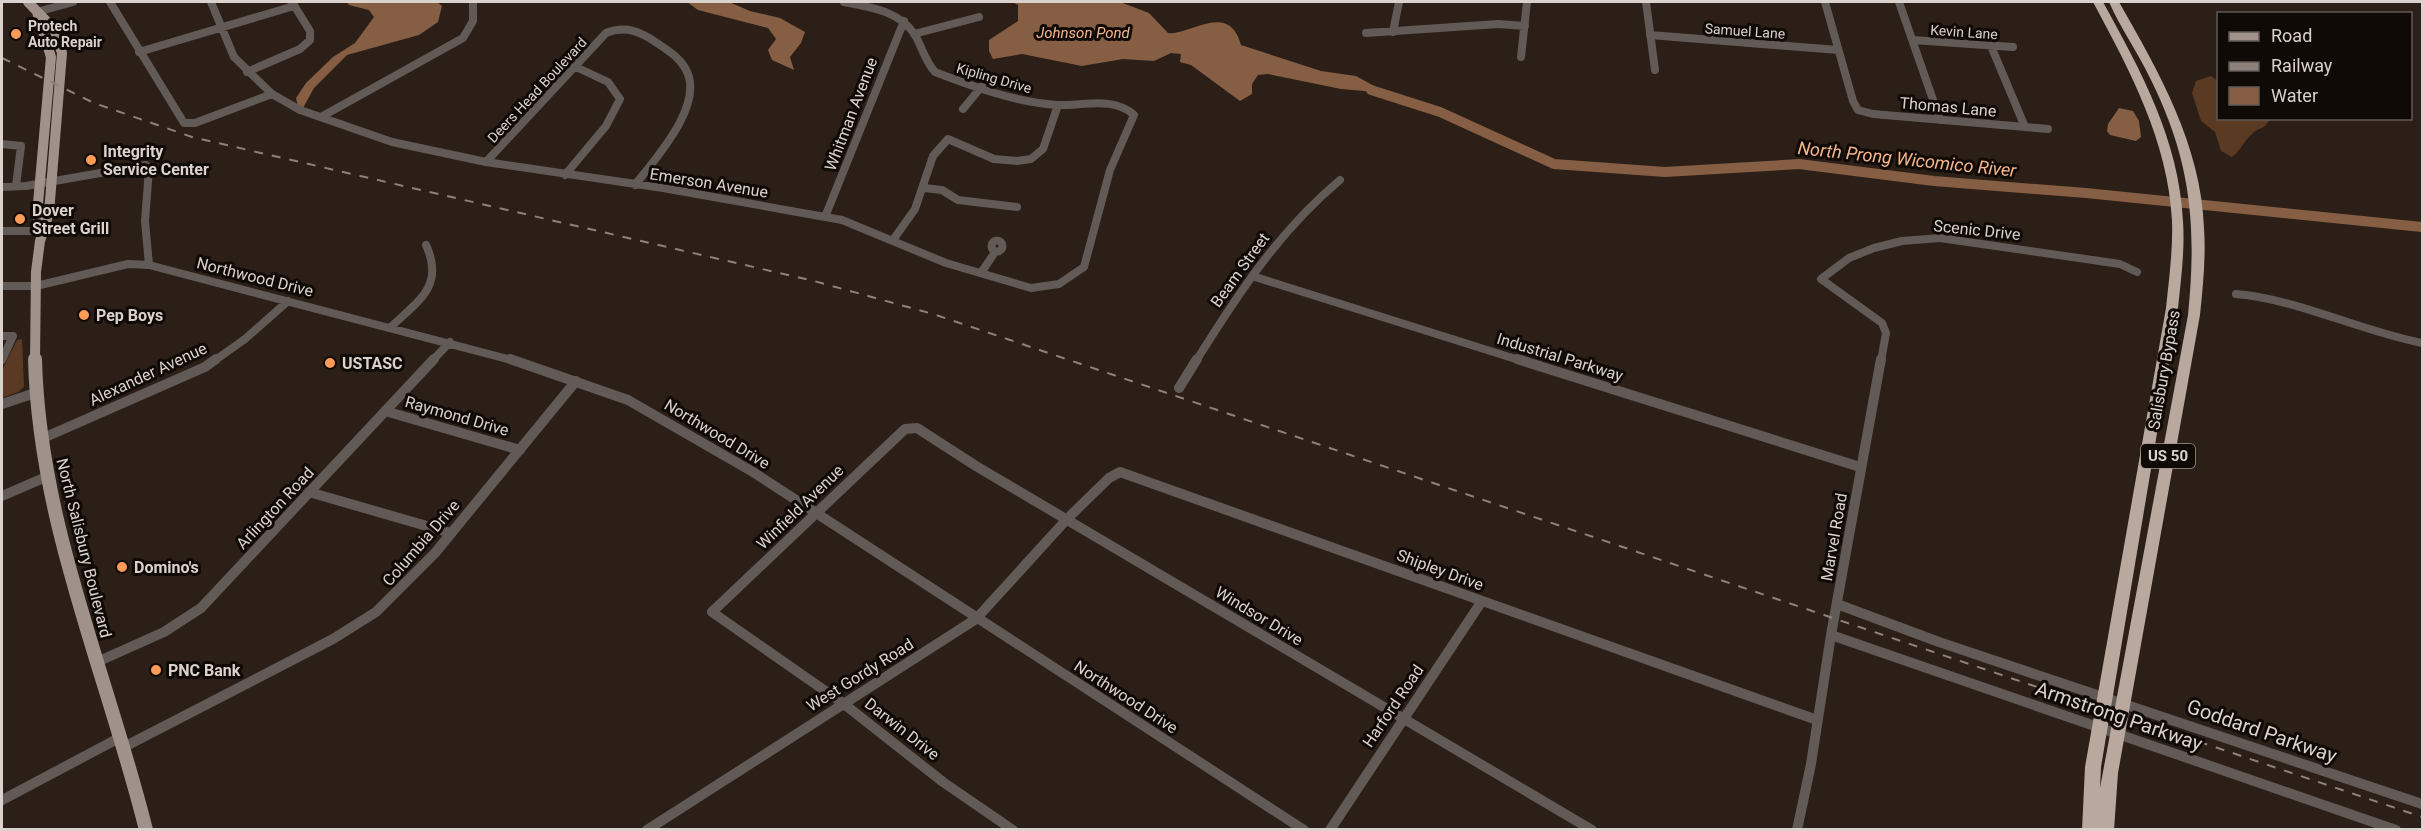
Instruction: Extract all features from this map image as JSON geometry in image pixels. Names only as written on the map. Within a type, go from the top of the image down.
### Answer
[{"type":"highway","name":"Salisbury Bypass","points":[[2098,2],[2144,86],[2159,122],[2175,184],[2179,238],[2174,297],[2121,665],[2105,830]]},
{"type":"highway","name":"Salisbury Bypass","points":[[2090,830],[2093,767],[2121,665],[2194,315],[2200,243],[2190,164],[2162,88],[2114,2]]},
{"type":"highway","points":[[2082,830],[2093,767]]},
{"type":"highway","points":[[2110,773],[2112,830]]},
{"type":"main road","name":"North Salisbury Boulevard","points":[[29,2],[49,20],[56,31],[62,53],[49,213],[41,231]]},
{"type":"main road","name":"North Salisbury Boulevard","points":[[38,12],[50,45],[50,72],[37,214],[41,231],[34,318],[41,439],[46,477],[146,830]]},
{"type":"street","points":[[38,12],[73,2]]},
{"type":"street","points":[[110,2],[179,120],[195,123],[272,94]]},
{"type":"street","name":"Emerson Avenue","points":[[211,2],[234,57],[272,94],[300,110],[392,142],[486,162],[842,220],[946,263],[1020,286],[1041,287],[1059,284],[1084,267],[1092,246],[1101,200],[1113,161],[1134,115],[1132,112]]},
{"type":"street","points":[[321,117],[463,38],[473,21],[473,2]]},
{"type":"street","points":[[844,2],[890,13],[904,21]]},
{"type":"street","points":[[1393,32],[1399,2]]},
{"type":"street","points":[[1521,57],[1527,2]]},
{"type":"street","points":[[1646,2],[1655,70]]},
{"type":"street","points":[[1825,2],[1838,50]]},
{"type":"street","points":[[1899,2],[1940,120]]},
{"type":"street","points":[[139,52],[293,4],[310,31],[310,40],[300,49],[247,72]]},
{"type":"street","points":[[914,34],[979,16]]},
{"type":"street","name":"Kipling Drive","points":[[904,21],[914,34],[929,66],[935,72],[1026,101],[1058,105],[1118,105],[1132,112]]},
{"type":"street","name":"Whitman Avenue","points":[[825,217],[904,21]]},
{"type":"street","points":[[1366,33],[1498,24],[1525,26]]},
{"type":"street","name":"Deers Head Boulevard","points":[[486,162],[606,33],[624,28],[640,33],[668,51],[687,70],[687,101],[683,116],[635,185]]},
{"type":"street","name":"Samuel Lane","points":[[1650,35],[1838,50]]},
{"type":"street","name":"Kevin Lane","points":[[1913,40],[2013,47]]},
{"type":"street","points":[[1991,46],[2025,127]]},
{"type":"street","name":"Thomas Lane","points":[[1838,50],[1856,108],[1866,113],[2048,129]]},
{"type":"street","points":[[565,175],[611,119],[620,103],[617,93],[607,82],[576,67]]},
{"type":"street","points":[[963,109],[982,86]]},
{"type":"street","points":[[893,240],[907,225],[924,188],[928,163],[937,149],[948,140],[962,142],[972,150],[993,158],[1031,159],[1043,149],[1058,105]]},
{"type":"street","points":[[2,144],[17,144],[22,149],[16,186]]},
{"type":"street","points":[[2,187],[146,165],[149,169],[145,221],[148,265]]},
{"type":"street","name":"Beam Street","points":[[1179,388],[1251,276],[1319,196],[1340,180]]},
{"type":"street","points":[[924,188],[942,190],[958,200],[1017,207]]},
{"type":"street","points":[[2,231],[41,231]]},
{"type":"street","name":"Scenic Drive","points":[[1821,279],[1848,258],[1874,248],[1902,241],[1941,238],[2120,264],[2137,272]]},
{"type":"street","points":[[391,327],[433,281],[435,263],[426,245]]},
{"type":"street","points":[[981,273],[994,252]]},
{"type":"street","name":"Northwood Drive","points":[[2,286],[36,286],[122,266],[148,265],[450,342],[576,381],[628,400],[753,472],[1304,830]]},
{"type":"street","name":"Industrial Parkway","points":[[1251,276],[1860,467]]},
{"type":"street","name":"Marvel Road","points":[[1797,830],[1818,720],[1860,467],[1886,333],[1882,323],[1821,279]]},
{"type":"street","points":[[2236,294],[2262,296],[2382,335],[2422,343]]},
{"type":"street","name":"Alexander Avenue","points":[[41,439],[205,367],[245,339],[288,301]]},
{"type":"street","points":[[2,336],[13,336],[2,360]]},
{"type":"street","name":"Arlington Road","points":[[97,662],[145,643],[193,615],[450,342]]},
{"type":"street","name":"Columbia Drive","points":[[2,800],[358,625],[392,598],[451,533],[576,381]]},
{"type":"street","points":[[2,404],[38,392]]},
{"type":"street","name":"Raymond Drive","points":[[386,411],[520,450]]},
{"type":"street","name":"Winfield Avenue","points":[[712,612],[874,456],[905,429],[911,428]]},
{"type":"street","name":"Windsor Drive","points":[[911,428],[924,432],[1592,830]]},
{"type":"street","name":"Shipley Drive","points":[[1067,519],[1108,478],[1116,473],[1127,473],[1818,720]]},
{"type":"street","points":[[2,496],[46,477]]},
{"type":"street","points":[[309,492],[451,533]]},
{"type":"street","name":"West Gordy Road","points":[[647,830],[976,619],[1067,519]]},
{"type":"street","name":"Harford Road","points":[[1330,830],[1482,601]]},
{"type":"street","name":"Goddard Parkway","points":[[1837,604],[2422,804]]},
{"type":"street","name":"Darwin Drive","points":[[712,612],[844,704],[943,782],[1013,830]]},
{"type":"street","name":"Armstrong Parkway","points":[[1831,635],[2396,830]]},
{"type":"shaded area","points":[[2211,76],[2217,80],[2217,120],[2269,120],[2249,137],[2232,157],[2221,151],[2215,132],[2201,121],[2192,93],[2196,81]]},
{"type":"shaded area","points":[[22,339],[24,387],[2,398],[2,370],[17,340]]},
{"type":"water","points":[[347,2],[437,2],[442,6],[438,22],[419,35],[347,55],[314,88],[303,108],[298,106],[296,98],[306,83],[333,57],[355,43],[374,17],[369,10],[349,5]]},
{"type":"water","points":[[687,2],[729,2],[750,11],[780,18],[805,32],[801,43],[790,57],[794,70],[772,60],[768,50],[776,39],[768,28],[698,10]]},
{"type":"water","name":"Johnson Pond","points":[[1012,2],[1120,2],[1149,13],[1168,33],[1177,33],[1218,22],[1227,25],[1235,32],[1241,45],[1321,71],[1356,76],[1387,93],[1341,89],[1268,74],[1258,75],[1252,84],[1252,94],[1240,101],[1191,65],[1180,62],[1181,54],[1171,53],[1154,61],[1123,59],[1082,66],[1022,54],[993,59],[989,51],[989,40],[1018,21],[1018,5]]},
{"type":"water","points":[[2119,108],[2133,111],[2139,121],[2141,137],[2136,141],[2110,135],[2107,131],[2108,124]]},
{"type":"waterway","name":"North Prong Wicomico River","points":[[1371,90],[1440,112],[1554,164],[1665,172],[1799,164],[1934,181],[2086,193],[2422,227]]},
{"type":"railway","points":[[2,58],[94,103],[192,137],[814,281],[933,314],[2422,817]]},
{"type":"place","name":"Protech Auto Repair","points":[[16,34]]},
{"type":"place","name":"Integrity Service Center","points":[[91,160]]},
{"type":"place","name":"Dover Street Grill","points":[[20,219]]},
{"type":"place","name":"Pep Boys","points":[[84,315]]},
{"type":"place","name":"USTASC","points":[[330,363]]},
{"type":"place","name":"Domino's","points":[[122,567]]},
{"type":"place","name":"PNC Bank","points":[[156,670]]}]
